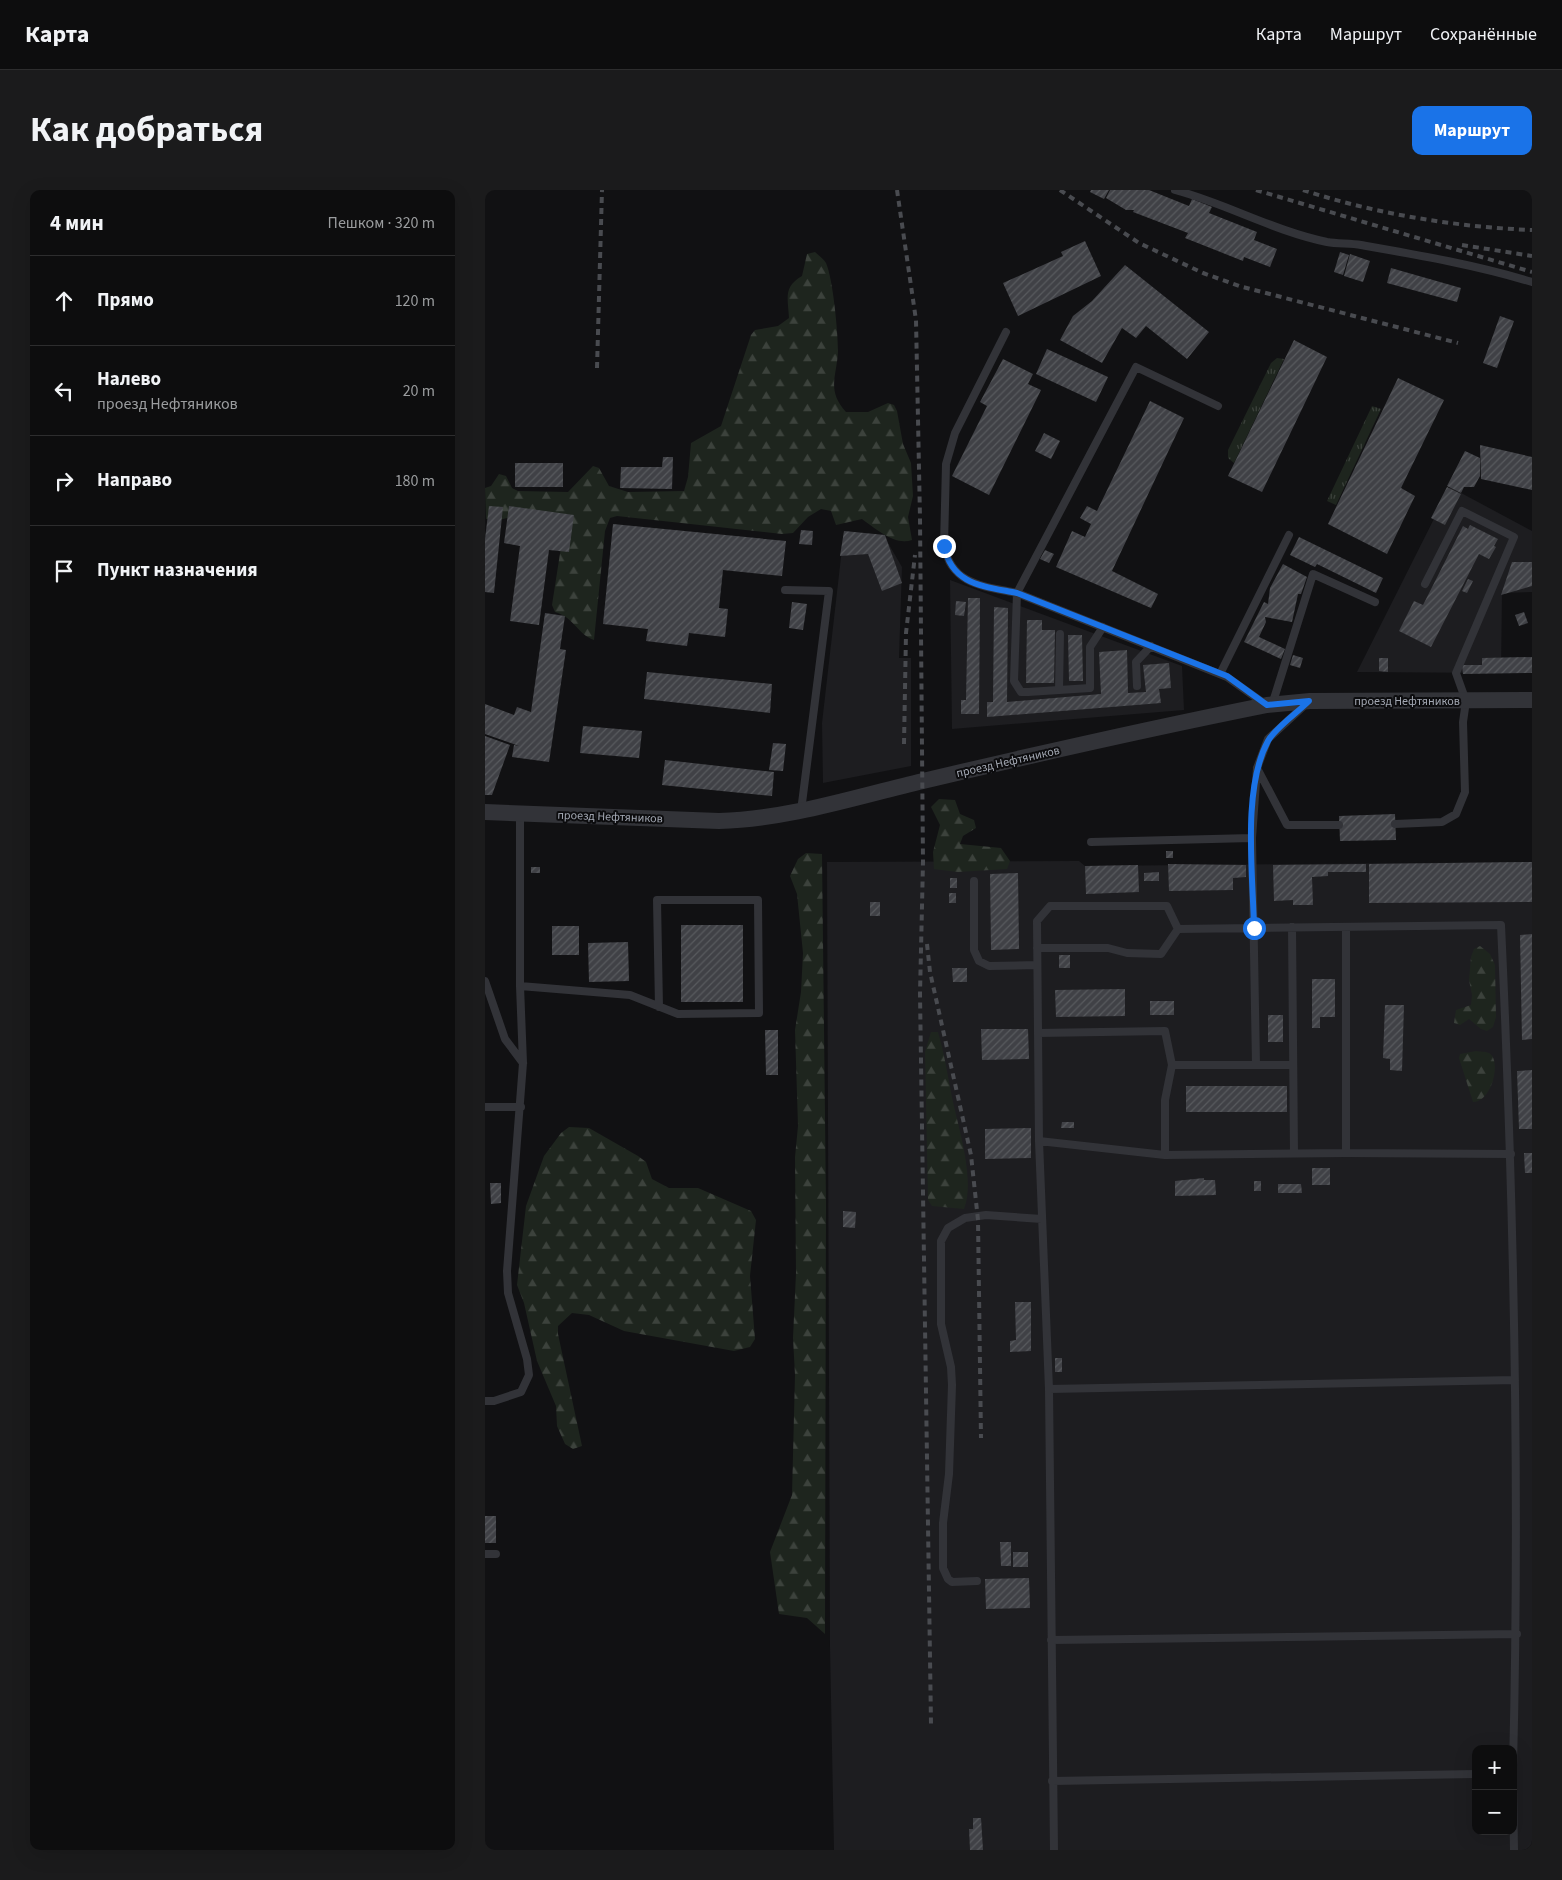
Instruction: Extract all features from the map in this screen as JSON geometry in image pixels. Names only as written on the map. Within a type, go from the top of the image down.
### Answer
[{"type":"street","name":"проезд Нефтяников","points":[[485,812],[719,821],[750,820],[801,811],[922,781],[1269,705],[1309,701],[1532,700]]},
{"type":"lane","points":[[1175,190],[1206,198],[1276,226],[1327,242],[1355,244],[1431,257],[1532,282]]},
{"type":"lane","points":[[1006,332],[955,433],[946,464],[944,546],[946,559],[954,570],[966,580],[984,587],[1017,593],[1220,674],[1269,705],[1313,574],[1375,602]]},
{"type":"lane","points":[[1103,627],[1090,647],[1090,688],[1021,692],[1016,688],[1014,681],[1017,593],[1135,367],[1218,406]]},
{"type":"lane","points":[[1395,824],[1442,822],[1456,814],[1465,792],[1463,722],[1466,701],[1456,673],[1515,538],[1462,511],[1425,584]]},
{"type":"lane","points":[[1220,674],[1289,535]]},
{"type":"lane","points":[[785,590],[829,590],[801,811]]},
{"type":"lane","points":[[1059,690],[1060,634]]},
{"type":"lane","points":[[1137,686],[1137,662],[1151,646]]},
{"type":"lane","points":[[1256,1065],[1252,838],[1257,768],[1269,739],[1309,701]]},
{"type":"lane","points":[[1257,768],[1287,825],[1339,825]]},
{"type":"lane","points":[[485,1402],[521,1392],[529,1375],[527,1359],[508,1293],[507,1271],[508,1238],[521,1107],[523,1063],[520,986],[520,813]]},
{"type":"lane","points":[[1091,842],[1252,838]]},
{"type":"lane","points":[[974,881],[975,950],[979,961],[989,966],[1037,965]]},
{"type":"lane","points":[[520,986],[630,996],[659,1007],[678,1014],[759,1013],[758,900],[657,900],[659,1007]]},
{"type":"lane","points":[[1054,1850],[1049,1388],[1039,1141],[1037,921],[1050,906],[1167,906],[1178,929]]},
{"type":"lane","points":[[1178,929],[1501,925],[1511,1154],[1515,1380],[1517,1634],[1514,1745]]},
{"type":"lane","points":[[1292,927],[1294,1153]]},
{"type":"lane","points":[[1346,927],[1346,1153]]},
{"type":"lane","points":[[1037,948],[1108,948],[1127,953],[1161,954],[1178,929]]},
{"type":"lane","points":[[485,981],[505,1039],[523,1063]]},
{"type":"lane","points":[[1038,1033],[1165,1031],[1172,1065],[1165,1100],[1165,1155]]},
{"type":"lane","points":[[1172,1065],[1293,1065]]},
{"type":"lane","points":[[485,1107],[521,1107]]},
{"type":"lane","points":[[1039,1141],[1165,1155],[1294,1153],[1511,1154]]},
{"type":"lane","points":[[977,1581],[952,1582],[948,1579],[943,1568],[943,1523],[949,1474],[952,1385],[951,1367],[941,1324],[941,1241],[948,1228],[965,1218],[986,1215],[1042,1219]]},
{"type":"lane","points":[[1049,1388],[1515,1380]]},
{"type":"lane","points":[[485,1554],[496,1554]]},
{"type":"lane","points":[[1051,1640],[1517,1634]]},
{"type":"lane","points":[[1052,1781],[1472,1774]]},
{"type":"lane","points":[[1513,1790],[1514,1850]]},
{"type":"shaded area","points":[[1450,487],[1532,531],[1532,592],[1502,593],[1501,673],[1357,672]]},
{"type":"shaded area","points":[[844,531],[884,536],[902,567],[899,658],[911,658],[911,766],[823,783],[822,723]]},
{"type":"shaded area","points":[[950,580],[1182,666],[1184,710],[952,729]]},
{"type":"shaded area","points":[[1079,861],[1085,866],[1532,862],[1532,1850],[834,1850],[830,1647],[827,862]]},
{"type":"green space","points":[[815,252],[826,263],[833,293],[838,351],[834,383],[836,397],[846,412],[868,412],[888,403],[894,405],[897,411],[903,444],[911,463],[913,496],[908,517],[912,540],[899,541],[892,539],[862,519],[836,525],[831,511],[821,509],[808,517],[793,533],[782,534],[617,516],[610,518],[605,531],[594,640],[588,637],[567,618],[555,612],[552,605],[561,547],[527,513],[499,520],[486,519],[485,488],[491,486],[499,474],[506,476],[512,488],[518,491],[568,492],[593,466],[599,468],[609,486],[628,492],[684,491],[688,477],[691,443],[721,426],[751,335],[755,330],[778,326],[789,318],[789,289],[802,276],[807,254]]},
{"type":"green space","points":[[1277,358],[1284,359],[1234,463],[1228,458],[1228,450],[1271,363]]},
{"type":"green space","points":[[1372,406],[1381,409],[1336,505],[1327,501]]},
{"type":"green space","points":[[939,799],[955,800],[960,814],[974,820],[976,828],[963,836],[960,844],[1001,848],[1010,861],[1007,869],[958,872],[934,869],[933,852],[940,825],[931,807]]},
{"type":"green space","points":[[806,853],[822,854],[826,1203],[825,1634],[807,1618],[779,1614],[770,1552],[792,1495],[795,1375],[793,1338],[796,1273],[795,1157],[798,1126],[795,1030],[801,992],[803,953],[797,894],[790,876],[798,859]]},
{"type":"green space","points":[[1480,946],[1490,954],[1495,965],[1496,1017],[1493,1027],[1487,1031],[1481,1029],[1469,1019],[1460,1025],[1454,1023],[1456,1010],[1471,1005],[1472,995],[1469,980],[1471,957],[1474,949]]},
{"type":"green space","points":[[931,1032],[938,1032],[944,1054],[967,1167],[967,1196],[964,1209],[932,1206],[928,1200],[925,1052]]},
{"type":"green space","points":[[1476,1051],[1487,1052],[1493,1057],[1495,1072],[1490,1088],[1485,1095],[1480,1100],[1473,1102],[1459,1058],[1460,1054]]},
{"type":"green space","points":[[569,1127],[589,1128],[638,1156],[646,1162],[652,1179],[669,1188],[698,1188],[751,1211],[756,1220],[750,1276],[755,1339],[750,1347],[734,1351],[624,1331],[589,1315],[572,1313],[558,1326],[558,1334],[582,1446],[573,1449],[565,1444],[557,1426],[556,1406],[537,1361],[524,1303],[517,1285],[526,1206],[544,1156],[561,1133]]},
{"type":"building","points":[[1091,190],[1109,190],[1104,199],[1090,192]]},
{"type":"building","points":[[1110,190],[1149,190],[1189,206],[1192,199],[1212,207],[1209,213],[1257,232],[1254,240],[1277,249],[1270,267],[1244,257],[1243,261],[1185,238],[1188,233],[1133,212],[1134,210],[1126,210],[1106,198]]},
{"type":"building","points":[[1085,241],[1101,276],[1018,316],[1003,283],[1063,256],[1061,252]]},
{"type":"building","points":[[1340,252],[1349,255],[1343,275],[1334,272]]},
{"type":"building","points":[[1350,254],[1370,261],[1363,282],[1344,276]]},
{"type":"building","points":[[1125,265],[1209,332],[1187,359],[1146,326],[1136,338],[1122,328],[1102,363],[1060,340],[1073,316],[1092,301]]},
{"type":"building","points":[[1391,268],[1461,288],[1457,302],[1387,283]]},
{"type":"building","points":[[1500,316],[1514,321],[1497,368],[1483,363]]},
{"type":"building","points":[[1294,340],[1327,357],[1262,492],[1228,476]]},
{"type":"building","points":[[1047,349],[1108,377],[1096,402],[1036,374]]},
{"type":"building","points":[[1003,359],[1033,374],[1028,384],[1041,390],[989,495],[952,476],[987,406],[980,402]]},
{"type":"building","points":[[1398,378],[1444,400],[1401,488],[1415,496],[1387,554],[1328,524]]},
{"type":"building","points":[[1150,401],[1184,418],[1112,571],[1158,594],[1151,608],[1056,567],[1072,531],[1085,537],[1091,524],[1080,518],[1087,506],[1097,511]]},
{"type":"building","points":[[1044,433],[1060,441],[1051,459],[1035,451]]},
{"type":"building","points":[[1480,445],[1532,457],[1532,490],[1481,479]]},
{"type":"building","points":[[1465,451],[1480,458],[1480,476],[1474,487],[1464,487],[1461,493],[1447,486]]},
{"type":"building","points":[[663,457],[673,457],[672,489],[620,488],[621,467],[662,467]]},
{"type":"building","points":[[515,463],[563,463],[563,487],[515,487]]},
{"type":"building","points":[[1447,487],[1461,494],[1445,525],[1431,518]]},
{"type":"building","points":[[489,506],[503,507],[494,593],[485,592],[485,539]]},
{"type":"building","points":[[509,506],[574,515],[569,552],[549,550],[539,625],[510,621],[520,546],[504,543]]},
{"type":"building","points":[[613,524],[786,541],[782,576],[723,570],[719,608],[728,609],[725,637],[689,633],[687,646],[646,641],[648,629],[603,624]]},
{"type":"building","points":[[1470,525],[1498,539],[1494,546],[1496,547],[1489,559],[1479,554],[1431,647],[1399,631],[1414,601],[1423,605],[1463,526],[1468,529]]},
{"type":"building","points":[[801,530],[813,531],[812,545],[799,544]]},
{"type":"building","points":[[844,531],[885,535],[902,583],[882,591],[868,554],[840,556]]},
{"type":"building","points":[[1299,537],[1383,578],[1376,593],[1317,564],[1315,567],[1290,555]]},
{"type":"building","points":[[1045,550],[1054,554],[1049,563],[1040,559]]},
{"type":"building","points":[[1512,562],[1532,562],[1532,586],[1501,595]]},
{"type":"building","points":[[1283,564],[1307,577],[1301,594],[1298,594],[1292,622],[1265,617],[1266,622],[1259,637],[1285,649],[1281,659],[1244,642],[1264,602],[1268,604],[1270,588]]},
{"type":"building","points":[[1468,579],[1473,581],[1467,593],[1462,591]]},
{"type":"building","points":[[968,598],[980,598],[979,714],[961,714],[961,700],[966,700]]},
{"type":"building","points":[[956,601],[966,602],[964,616],[955,615]]},
{"type":"building","points":[[792,602],[807,604],[803,630],[789,628]]},
{"type":"building","points":[[994,607],[1008,608],[1007,702],[1101,694],[1099,652],[1127,650],[1128,693],[1146,692],[1143,665],[1169,663],[1171,688],[1159,689],[1161,703],[987,717],[987,702],[993,702]]},
{"type":"building","points":[[1524,612],[1528,623],[1519,626],[1515,615]]},
{"type":"building","points":[[545,613],[565,616],[560,649],[566,650],[549,762],[512,757],[514,745],[519,746],[485,734],[485,704],[514,715],[517,707],[531,712]]},
{"type":"building","points":[[1027,620],[1042,620],[1042,630],[1055,630],[1054,683],[1026,683]]},
{"type":"building","points":[[1068,635],[1082,635],[1083,681],[1069,681]]},
{"type":"building","points":[[1293,655],[1303,658],[1300,668],[1290,665]]},
{"type":"building","points":[[1532,657],[1532,673],[1463,674],[1462,665],[1482,665],[1482,658]]},
{"type":"building","points":[[1379,658],[1388,658],[1388,672],[1379,671]]},
{"type":"building","points":[[647,672],[772,684],[770,713],[644,699]]},
{"type":"building","points":[[583,726],[642,731],[639,758],[580,753]]},
{"type":"building","points":[[485,736],[510,745],[492,795],[485,795]]},
{"type":"building","points":[[773,743],[786,744],[783,771],[769,770]]},
{"type":"building","points":[[665,760],[774,772],[772,796],[662,785]]},
{"type":"building","points":[[1395,814],[1396,840],[1340,841],[1339,816]]},
{"type":"building","points":[[1166,851],[1173,851],[1173,858],[1166,858]]},
{"type":"building","points":[[1532,862],[1532,902],[1369,903],[1369,864]]},
{"type":"building","points":[[1168,864],[1246,865],[1246,877],[1233,878],[1233,890],[1169,891]]},
{"type":"building","points":[[1366,864],[1366,872],[1328,872],[1328,876],[1312,877],[1313,905],[1293,905],[1293,900],[1274,901],[1273,865]]},
{"type":"building","points":[[1138,865],[1139,892],[1086,894],[1085,866]]},
{"type":"building","points":[[531,867],[540,867],[540,873],[531,873]]},
{"type":"building","points":[[1159,872],[1159,881],[1144,881],[1144,873]]},
{"type":"building","points":[[1018,873],[1019,949],[991,950],[990,874]]},
{"type":"building","points":[[950,878],[957,878],[957,888],[950,888]]},
{"type":"building","points":[[949,893],[956,893],[956,903],[949,903]]},
{"type":"building","points":[[870,902],[880,902],[880,916],[870,916]]},
{"type":"building","points":[[681,925],[743,925],[743,1002],[681,1002]]},
{"type":"building","points":[[552,926],[579,926],[579,955],[552,955]]},
{"type":"building","points":[[1532,934],[1532,1039],[1522,1040],[1520,935]]},
{"type":"building","points":[[628,942],[629,981],[589,982],[588,943]]},
{"type":"building","points":[[1059,955],[1070,955],[1070,968],[1059,968]]},
{"type":"building","points":[[952,968],[967,968],[967,982],[953,982]]},
{"type":"building","points":[[1312,979],[1335,979],[1335,1017],[1320,1017],[1320,1028],[1312,1028]]},
{"type":"building","points":[[1125,989],[1125,1016],[1056,1017],[1055,990]]},
{"type":"building","points":[[1150,1001],[1174,1001],[1174,1015],[1150,1015]]},
{"type":"building","points":[[1385,1005],[1404,1005],[1402,1071],[1390,1070],[1390,1059],[1383,1058]]},
{"type":"building","points":[[1268,1015],[1283,1015],[1283,1042],[1268,1042]]},
{"type":"building","points":[[981,1029],[1028,1029],[1029,1059],[982,1060]]},
{"type":"building","points":[[765,1030],[778,1030],[778,1075],[766,1075]]},
{"type":"building","points":[[1532,1070],[1532,1129],[1519,1129],[1517,1071]]},
{"type":"building","points":[[1186,1086],[1287,1086],[1287,1112],[1186,1112]]},
{"type":"building","points":[[1062,1122],[1074,1122],[1074,1128],[1061,1128]]},
{"type":"building","points":[[1031,1128],[1031,1158],[985,1159],[985,1129]]},
{"type":"building","points":[[1524,1153],[1532,1153],[1532,1173],[1525,1173]]},
{"type":"building","points":[[1312,1168],[1330,1168],[1330,1185],[1312,1185]]},
{"type":"building","points":[[1204,1178],[1204,1180],[1215,1180],[1216,1195],[1175,1196],[1175,1181]]},
{"type":"building","points":[[1254,1181],[1261,1181],[1261,1191],[1254,1191]]},
{"type":"building","points":[[490,1183],[501,1183],[501,1203],[491,1204]]},
{"type":"building","points":[[1278,1184],[1301,1184],[1302,1193],[1278,1193]]},
{"type":"building","points":[[843,1211],[856,1212],[855,1228],[843,1227]]},
{"type":"building","points":[[1015,1302],[1031,1302],[1031,1351],[1010,1352],[1010,1341],[1016,1340]]},
{"type":"building","points":[[1055,1358],[1062,1358],[1062,1372],[1055,1372]]},
{"type":"building","points":[[485,1516],[496,1516],[496,1543],[485,1543]]},
{"type":"building","points":[[1000,1542],[1011,1542],[1011,1566],[1001,1566]]},
{"type":"building","points":[[1013,1552],[1028,1552],[1028,1567],[1013,1567]]},
{"type":"building","points":[[1029,1578],[1030,1608],[986,1609],[985,1579]]},
{"type":"building","points":[[973,1818],[981,1818],[983,1850],[970,1850],[969,1829],[973,1829]]},
{"type":"railway","points":[[597,368],[602,190]]},
{"type":"railway","points":[[897,190],[916,320],[923,862],[920,994],[931,1724]]},
{"type":"railway","points":[[1060,190],[1139,243],[1203,273],[1239,286],[1458,343]]},
{"type":"railway","points":[[1256,190],[1532,272]]},
{"type":"railway","points":[[1303,190],[1359,206],[1416,218],[1474,226],[1532,230]]},
{"type":"railway","points":[[1462,245],[1532,256]]},
{"type":"railway","points":[[904,744],[906,633],[915,555]]},
{"type":"railway","points":[[927,944],[930,972],[971,1155],[978,1220],[981,1438]]},
{"type":"route","points":[[944,546],[946,559],[954,570],[966,580],[984,587],[1017,593],[1227,676],[1267,705],[1309,701],[1269,739],[1257,768],[1252,838],[1254,928]]}]
